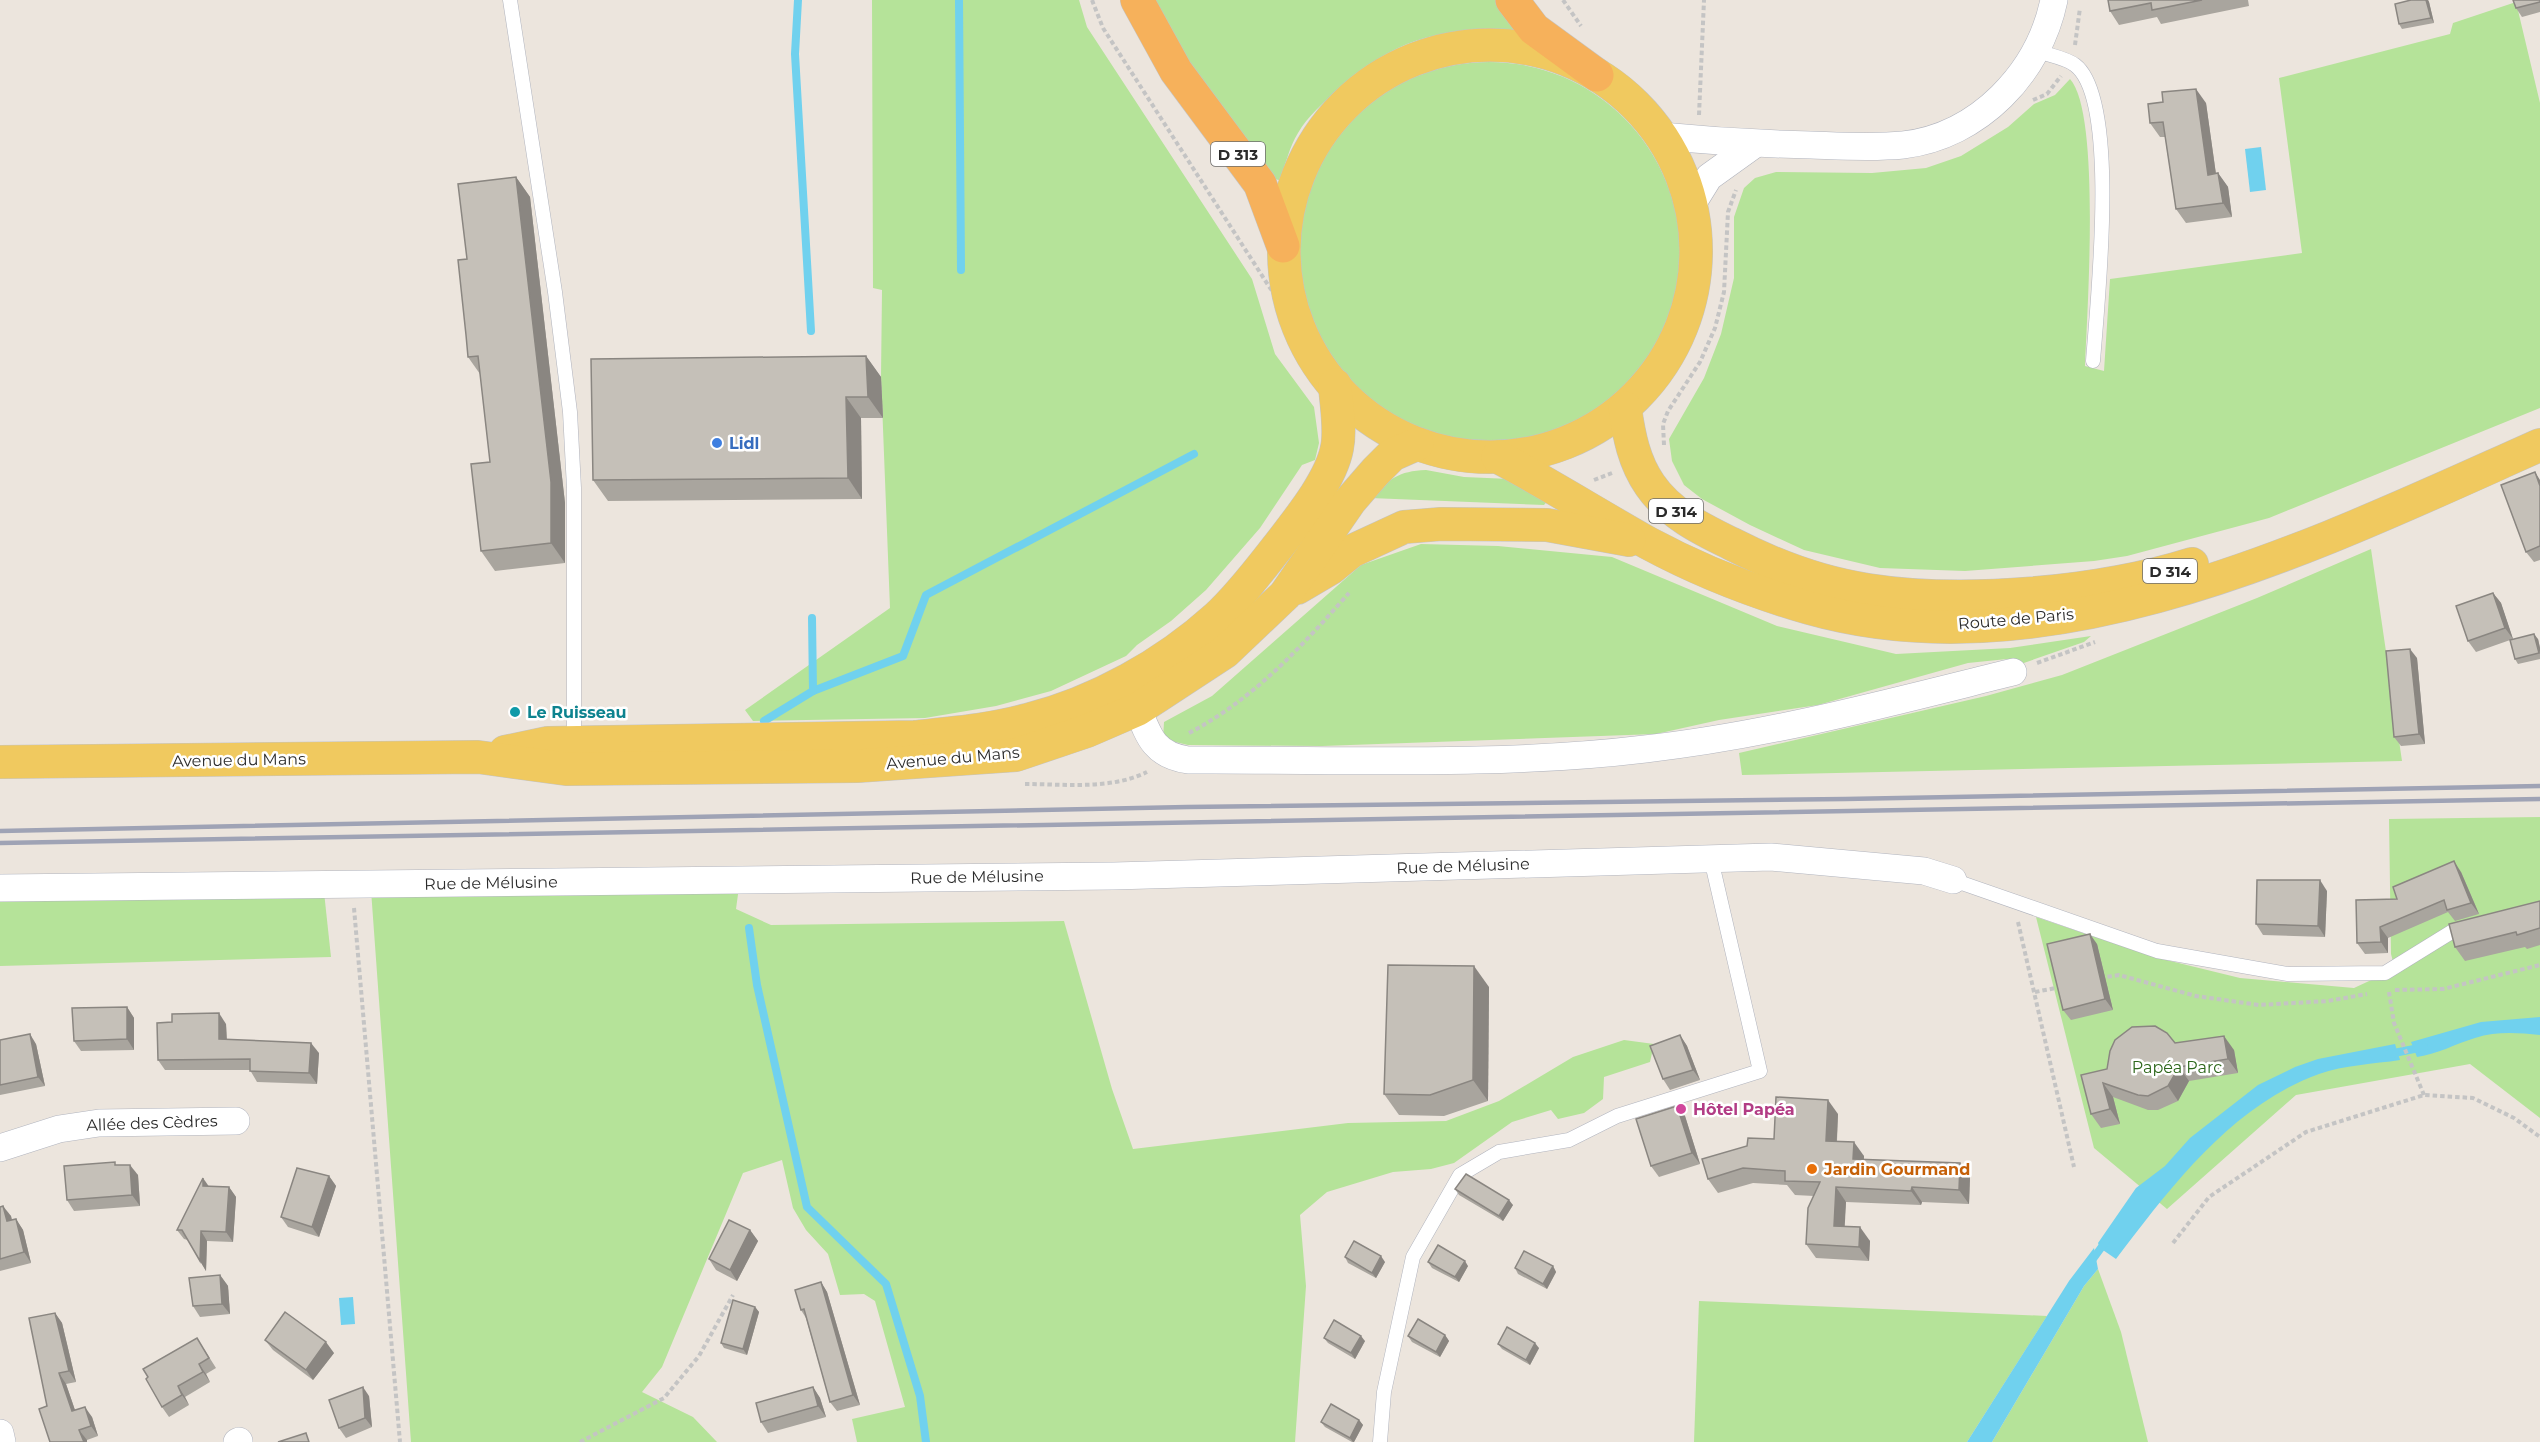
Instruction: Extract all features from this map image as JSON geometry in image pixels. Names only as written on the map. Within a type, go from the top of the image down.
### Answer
[{"type":"highway","name":"D 313","points":[[1137,0],[1176,71],[1260,184],[1283,246]]},
{"type":"highway","points":[[1512,0],[1534,29],[1597,75]]},
{"type":"main road","points":[[1496,45],[1524,48],[1561,58],[1597,75],[1628,98],[1661,136],[1680,171],[1691,206],[1696,241],[1694,277],[1686,316],[1659,370],[1625,408],[1590,431],[1558,446],[1498,457],[1451,453],[1418,444],[1368,417],[1335,385],[1312,356],[1294,318],[1285,278],[1283,246],[1288,207],[1294,184],[1313,144],[1342,106],[1367,85],[1396,67],[1425,55],[1461,47],[1496,45]]},
{"type":"main road","name":"Avenue du Mans","points":[[478,757],[548,743],[866,739],[971,731],[1028,720],[1074,704],[1123,682],[1186,643],[1218,616],[1289,532],[1331,468],[1338,446],[1335,385]]},
{"type":"main road","name":"Route de Paris","points":[[1625,408],[1637,463],[1651,486],[1669,506],[1702,529],[1781,567],[1820,579],[1868,590],[1976,596],[2100,585],[2167,572],[2253,546],[2472,459],[2540,437]]},
{"type":"main road","name":"Avenue du Mans","points":[[0,762],[478,757],[566,769],[858,766],[1016,755],[1087,731],[1138,708],[1226,652],[1285,595],[1365,483],[1392,455],[1418,444]]},
{"type":"main road","name":"Route de Paris","points":[[1498,457],[1649,543],[1758,591],[1809,608],[1865,620],[1920,625],[2034,621],[2145,601],[2255,567],[2376,518],[2540,445]]},
{"type":"main road","points":[[1285,595],[1331,568],[1352,551],[1404,527],[1441,524],[1547,525],[1649,543]]},
{"type":"street","points":[[1661,136],[1755,144],[1904,144],[1936,137],[1987,110],[2007,92],[2037,51],[2051,17],[2054,0]]},
{"type":"street","points":[[1691,206],[1709,177],[1755,144]]},
{"type":"street","points":[[1138,708],[1148,734],[1158,747],[1172,758],[1188,760],[1574,756],[1647,749],[1811,721],[2013,672]]},
{"type":"street","name":"Rue de Mélusine","points":[[0,888],[1114,876],[1771,858],[1832,861],[1924,871],[1953,880]]},
{"type":"street","name":"Allée des Cèdres","points":[[0,1148],[58,1129],[99,1123],[236,1121]]},
{"type":"street","points":[[0,1433],[2,1442]]},
{"type":"lane","points":[[510,0],[555,292],[570,412],[574,488],[574,743]]},
{"type":"lane","points":[[2037,51],[2076,65],[2087,80],[2097,112],[2104,215],[2093,361]]},
{"type":"lane","points":[[1380,1442],[1384,1392],[1413,1257],[1461,1175],[1499,1152],[1569,1140],[1617,1116],[1760,1071],[1711,859]]},
{"type":"lane","points":[[1953,880],[2157,951],[2288,974],[2385,973],[2453,931],[2486,922]]},
{"type":"path","points":[[1092,0],[1103,28],[1270,288],[1294,318]]},
{"type":"path","points":[[1703,140],[1698,123],[1704,0]]},
{"type":"path","points":[[1664,452],[1663,424],[1700,362],[1715,328],[1724,292],[1728,212],[1738,184],[1723,165]]},
{"type":"path","points":[[352,885],[400,1442]]},
{"type":"path","points":[[2013,901],[2074,1167]]},
{"type":"path","points":[[2385,973],[2398,1031],[2424,1095]]},
{"type":"path","points":[[2173,1243],[2209,1197],[2306,1132],[2424,1095],[2473,1098],[2514,1118],[2540,1137]]},
{"type":"path","points":[[580,1442],[664,1398],[699,1356],[733,1295]]},
{"type":"green space","points":[[872,0],[1079,0],[1087,27],[1252,279],[1275,354],[1314,407],[1319,443],[1315,460],[1302,465],[1260,528],[1206,590],[1126,656],[1051,691],[996,706],[925,718],[753,721],[745,710],[890,608],[881,377],[882,290],[873,288]]},
{"type":"green space","points":[[1150,0],[1502,0],[1520,33],[1468,31],[1444,34],[1401,47],[1381,58],[1339,89],[1306,121],[1292,144],[1279,180],[1274,179],[1193,72]]},
{"type":"green space","points":[[2516,2],[2540,103],[2540,408],[2269,518],[2127,556],[2094,561],[1965,571],[1880,568],[1804,550],[1702,499],[1684,485],[1672,461],[1669,439],[1704,378],[1721,334],[1734,278],[1734,217],[1744,188],[1755,178],[1776,172],[1872,173],[1926,168],[1961,156],[2008,127],[2034,104],[2055,95],[2070,79],[2080,99],[2086,131],[2089,171],[2090,215],[2085,366],[2104,371],[2110,279],[2302,253],[2279,78],[2450,34],[2453,23]]},
{"type":"green space","points":[[1470,62],[1508,62],[1545,70],[1579,84],[1610,105],[1637,132],[1658,163],[1666,180],[1677,216],[1680,253],[1677,290],[1658,343],[1637,374],[1610,401],[1579,422],[1545,436],[1508,444],[1470,444],[1433,436],[1399,422],[1368,401],[1341,374],[1320,343],[1306,309],[1298,272],[1298,234],[1306,197],[1320,163],[1341,132],[1368,105],[1399,84],[1433,70]]},
{"type":"green space","points":[[1426,470],[1464,477],[1510,479],[1550,498],[1544,505],[1370,498],[1401,474]]},
{"type":"green space","points":[[1421,544],[1498,546],[1612,557],[1777,626],[1896,654],[2010,648],[2091,636],[2084,642],[2015,666],[2007,659],[1968,663],[1818,705],[1719,720],[1656,734],[1322,746],[1188,745],[1163,739],[1164,722],[1212,696],[1361,565]]},
{"type":"green space","points":[[2371,549],[2402,761],[1742,775],[1739,753],[1986,696],[2062,675],[2257,598]]},
{"type":"green space","name":"Papéa Parc","points":[[2540,817],[2540,1118],[2470,1064],[2296,1095],[2167,1209],[2094,1148],[2036,917],[2154,957],[2240,978],[2354,988],[2395,969],[2391,954],[2389,819]]},
{"type":"green space","points":[[739,887],[736,909],[771,925],[1064,921],[1112,1089],[1133,1149],[1348,1123],[1446,1121],[1499,1101],[1573,1057],[1624,1040],[1654,1044],[1650,1062],[1604,1077],[1603,1099],[1584,1113],[1558,1119],[1551,1110],[1512,1122],[1454,1163],[1431,1169],[1393,1172],[1327,1192],[1300,1215],[1306,1286],[1295,1442],[857,1442],[852,1419],[905,1407],[875,1301],[864,1294],[840,1295],[828,1254],[806,1230],[793,1208],[782,1160],[743,1173],[662,1367],[642,1392],[693,1417],[717,1442],[411,1442],[371,890]]},
{"type":"green space","points":[[324,892],[331,957],[0,966],[0,899]]},
{"type":"green space","points":[[2098,1269],[2121,1332],[2148,1442],[1992,1442],[2084,1286]]},
{"type":"green space","points":[[1699,1301],[2047,1316],[1967,1442],[1694,1442]]},
{"type":"water","points":[[2261,147],[2266,190],[2250,192],[2245,149]]},
{"type":"water","points":[[2540,1017],[2540,1035],[2491,1034],[2417,1057],[2411,1042],[2481,1022]]},
{"type":"water","points":[[2395,1044],[2400,1060],[2319,1074],[2287,1088],[2258,1106],[2231,1128],[2181,1177],[2116,1259],[2100,1248],[2098,1243],[2136,1188],[2165,1166],[2190,1138],[2258,1085],[2295,1067],[2318,1059]]},
{"type":"water","points":[[2094,1248],[2098,1269],[2084,1286],[1992,1442],[1967,1442],[2069,1281]]},
{"type":"water","points":[[353,1297],[355,1324],[341,1325],[339,1298]]},
{"type":"building","points":[[2108,0],[2202,0],[2152,10],[2151,3],[2110,11]]},
{"type":"building","points":[[2411,0],[2426,0],[2431,18],[2399,24],[2395,4]]},
{"type":"building","points":[[2513,0],[2540,0],[2540,2],[2516,8]]},
{"type":"building","points":[[2196,89],[2208,175],[2218,173],[2223,203],[2176,209],[2163,122],[2150,123],[2148,104],[2163,102],[2162,92]]},
{"type":"building","points":[[516,177],[551,482],[551,543],[481,551],[471,464],[490,462],[478,356],[468,357],[458,260],[467,259],[458,184]]},
{"type":"building","points":[[866,356],[868,397],[846,397],[848,478],[593,480],[591,359]]},
{"type":"building","points":[[2535,472],[2540,486],[2540,546],[2526,552],[2501,485]]},
{"type":"building","points":[[2493,593],[2505,628],[2468,641],[2456,606]]},
{"type":"building","points":[[2534,634],[2539,653],[2515,659],[2510,640]]},
{"type":"building","points":[[2410,649],[2419,734],[2394,737],[2386,651]]},
{"type":"building","points":[[2454,861],[2471,903],[2447,910],[2444,900],[2380,927],[2381,942],[2357,943],[2356,900],[2397,899],[2393,887]]},
{"type":"building","points":[[2257,880],[2320,880],[2318,926],[2256,924]]},
{"type":"building","points":[[2540,901],[2540,928],[2517,935],[2516,932],[2455,947],[2449,924]]},
{"type":"building","points":[[2090,934],[2105,999],[2063,1010],[2047,944]]},
{"type":"building","points":[[1388,965],[1474,966],[1473,1080],[1430,1095],[1384,1094]]},
{"type":"building","points":[[127,1007],[127,1039],[74,1041],[72,1008]]},
{"type":"building","points":[[219,1013],[219,1039],[311,1043],[309,1073],[250,1071],[250,1059],[158,1060],[157,1023],[172,1022],[172,1014]]},
{"type":"building","points":[[2155,1026],[2167,1033],[2175,1043],[2224,1036],[2228,1059],[2179,1067],[2168,1086],[2148,1096],[2138,1095],[2103,1083],[2110,1109],[2091,1114],[2081,1075],[2107,1069],[2110,1051],[2115,1040],[2132,1027]]},
{"type":"building","points":[[30,1034],[38,1077],[0,1085],[0,1040]]},
{"type":"building","points":[[1680,1035],[1693,1070],[1663,1079],[1650,1046]]},
{"type":"building","points":[[1776,1097],[1828,1100],[1826,1141],[1854,1142],[1853,1159],[1960,1163],[1959,1190],[1912,1187],[1911,1191],[1836,1187],[1834,1226],[1860,1227],[1859,1247],[1806,1244],[1808,1208],[1820,1182],[1785,1181],[1785,1171],[1743,1168],[1708,1179],[1702,1159],[1747,1146],[1748,1138],[1774,1139]]},
{"type":"building","points":[[1677,1106],[1692,1153],[1651,1166],[1636,1119]]},
{"type":"building","points":[[115,1162],[115,1165],[130,1165],[132,1195],[67,1200],[64,1166]]},
{"type":"building","points":[[297,1168],[329,1176],[312,1227],[281,1217]]},
{"type":"building","points":[[1466,1174],[1509,1200],[1499,1216],[1455,1189]]},
{"type":"building","points":[[203,1178],[203,1186],[229,1187],[226,1232],[201,1231],[200,1261],[182,1230],[177,1230]]},
{"type":"building","points":[[3,1206],[7,1221],[16,1219],[24,1252],[0,1259],[0,1207]]},
{"type":"building","points":[[729,1220],[750,1230],[730,1270],[709,1259]]},
{"type":"building","points":[[1354,1241],[1381,1256],[1372,1273],[1345,1257]]},
{"type":"building","points":[[1438,1245],[1465,1261],[1455,1277],[1428,1262]]},
{"type":"building","points":[[1524,1251],[1553,1266],[1543,1284],[1515,1268]]},
{"type":"building","points":[[220,1275],[222,1304],[193,1306],[189,1278]]},
{"type":"building","points":[[821,1282],[853,1395],[830,1402],[804,1309],[801,1310],[795,1290]]},
{"type":"building","points":[[733,1300],[755,1307],[743,1349],[721,1343]]},
{"type":"building","points":[[285,1312],[326,1342],[306,1370],[265,1340]]},
{"type":"building","points":[[55,1313],[69,1371],[59,1373],[72,1411],[85,1407],[91,1426],[79,1430],[84,1442],[50,1442],[39,1409],[47,1406],[29,1318]]},
{"type":"building","points":[[1418,1319],[1445,1335],[1436,1352],[1408,1336]]},
{"type":"building","points":[[1334,1320],[1361,1336],[1351,1353],[1324,1338]]},
{"type":"building","points":[[1507,1327],[1535,1343],[1526,1360],[1498,1344]]},
{"type":"building","points":[[197,1338],[209,1358],[199,1364],[203,1372],[178,1386],[182,1395],[162,1407],[143,1369]]},
{"type":"building","points":[[363,1387],[365,1418],[339,1428],[329,1400]]},
{"type":"building","points":[[813,1387],[818,1406],[761,1422],[756,1403]]},
{"type":"building","points":[[1331,1404],[1359,1420],[1350,1438],[1321,1422]]},
{"type":"building","points":[[306,1433],[309,1442],[278,1442]]},
{"type":"waterway","points":[[798,0],[795,54],[811,331]]},
{"type":"waterway","points":[[959,0],[961,270]]},
{"type":"waterway","points":[[813,691],[903,656],[926,595],[1194,454]]},
{"type":"waterway","points":[[764,721],[813,691],[812,618]]},
{"type":"waterway","points":[[749,928],[757,985],[807,1207],[886,1284],[920,1396],[926,1442]]},
{"type":"waterway","points":[[2389,1054],[2424,1047]]},
{"type":"waterway","points":[[2090,1263],[2106,1241]]},
{"type":"railway","points":[[0,831],[1187,807],[1845,799],[2540,786]]},
{"type":"railway","points":[[0,843],[2540,799]]},
{"type":"place","name":"Lidl","points":[[717,443]]},
{"type":"place","name":"Le Ruisseau","points":[[515,712]]},
{"type":"place","name":"Hôtel Papéa","points":[[1681,1109]]},
{"type":"place","name":"Jardin Gourmand","points":[[1812,1169]]}]
